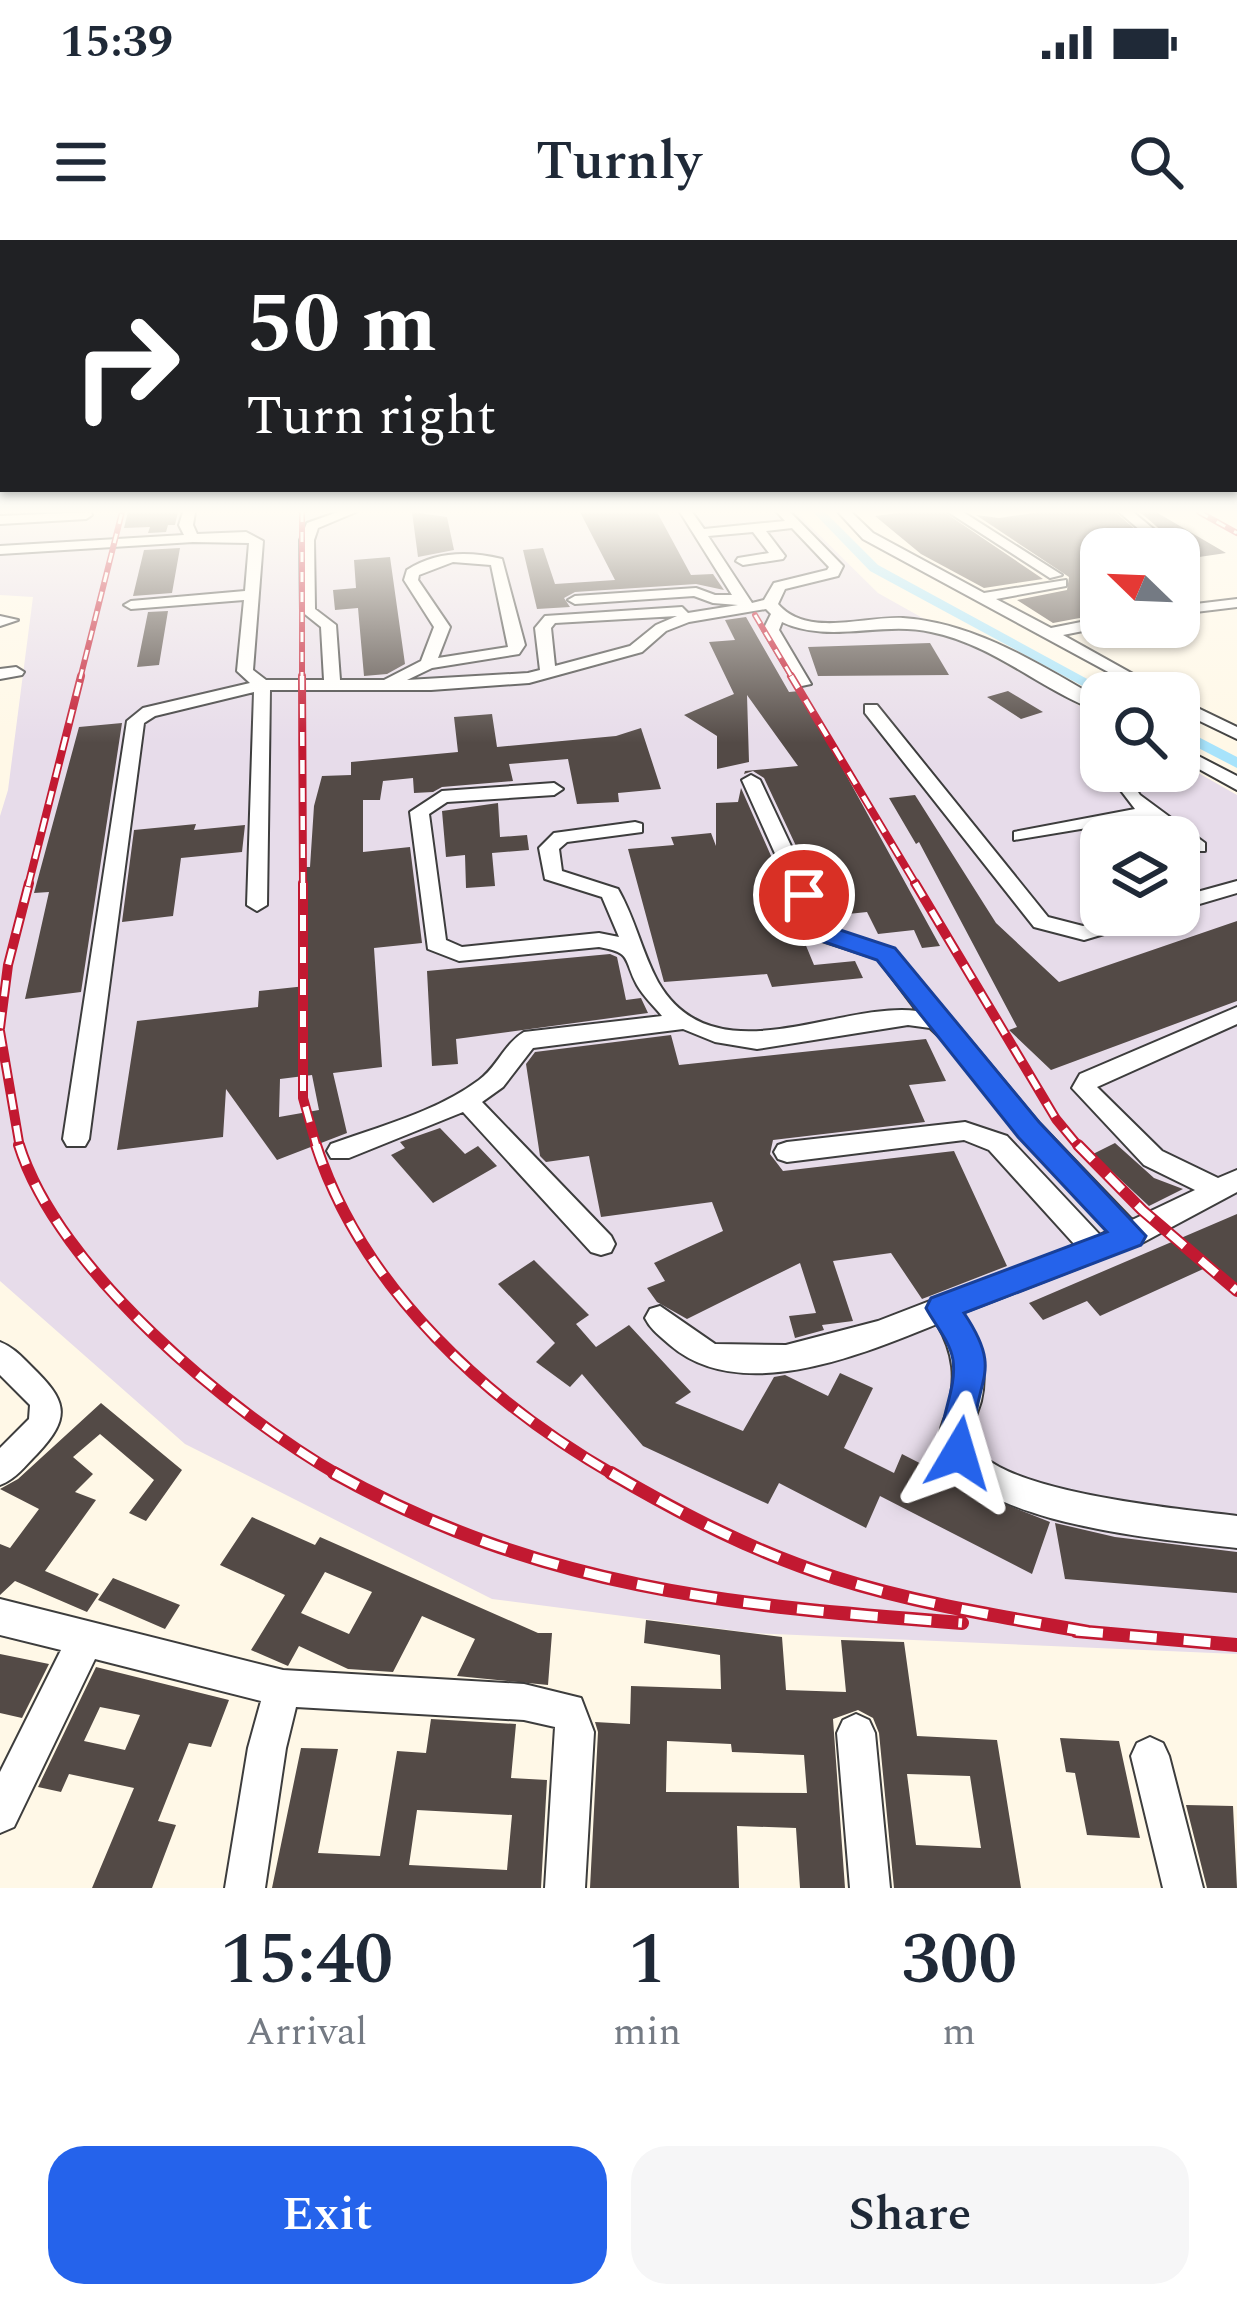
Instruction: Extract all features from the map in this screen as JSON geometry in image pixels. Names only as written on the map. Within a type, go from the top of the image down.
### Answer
[{"type":"street","points":[[252,589],[245,671],[262,685]]},
{"type":"street","points":[[308,589],[308,611],[328,625],[332,685]]},
{"type":"street","points":[[417,589],[442,627],[428,664]]},
{"type":"street","points":[[385,685],[428,664],[503,656],[517,645],[503,589]]},
{"type":"street","points":[[732,589],[739,604]]},
{"type":"street","points":[[778,589],[771,630],[803,684]]},
{"type":"street","points":[[963,589],[1119,672]]},
{"type":"street","points":[[979,598],[1018,589]]},
{"type":"street","points":[[575,600],[696,592],[773,610],[791,623],[928,626],[1011,657],[1080,695]]},
{"type":"street","points":[[1001,593],[1025,607]]},
{"type":"street","points":[[131,605],[252,595]]},
{"type":"street","points":[[1200,607],[1237,603]]},
{"type":"street","points":[[76,1139],[136,721],[160,708],[262,685],[483,682],[548,673],[636,649],[661,628],[739,604]]},
{"type":"street","points":[[548,673],[543,628],[550,619],[739,604]]},
{"type":"street","points":[[1046,634],[1080,627]]},
{"type":"street","points":[[257,905],[262,685]]},
{"type":"street","points":[[871,709],[1041,922],[1080,932]]},
{"type":"street","points":[[1200,715],[1237,734]]},
{"type":"street","points":[[1200,763],[1237,784]]},
{"type":"street","points":[[751,780],[821,932],[886,954],[1028,1129],[1130,1236]]},
{"type":"street","points":[[554,789],[442,797],[419,812],[436,944],[459,954],[610,940],[638,956]]},
{"type":"street","points":[[1127,792],[1156,816]]},
{"type":"street","points":[[1021,836],[1151,812]]},
{"type":"street","points":[[635,828],[561,837],[549,848],[552,875],[611,893],[648,986],[676,1017],[716,1034],[757,1041],[908,1017],[937,1021]]},
{"type":"street","points":[[1200,898],[1237,887]]},
{"type":"street","points":[[1228,1185],[1153,1158],[1084,1088],[1089,1080],[1237,1016]]},
{"type":"street","points":[[340,1151],[466,1100],[492,1084],[523,1042],[532,1038],[687,1022]]},
{"type":"street","points":[[466,1100],[601,1244]]},
{"type":"street","points":[[787,1152],[965,1131],[985,1135],[998,1143],[1096,1249]]},
{"type":"street","points":[[660,1318],[692,1346],[721,1358],[777,1356],[847,1344],[1130,1236],[1228,1185]]},
{"type":"street","points":[[943,1308],[966,1344],[971,1365],[956,1438],[959,1453],[973,1468],[1021,1493],[1079,1510],[1237,1532]]},
{"type":"street","points":[[0,1355],[45,1400],[46,1424],[0,1470]]},
{"type":"street","points":[[0,1617],[283,1688],[524,1702],[568,1711],[575,1732],[565,1888]]},
{"type":"street","points":[[0,1813],[86,1638]]},
{"type":"street","points":[[245,1888],[267,1748],[283,1688]]},
{"type":"street","points":[[856,1733],[870,1888]]},
{"type":"street","points":[[1150,1756],[1184,1888]]},
{"type":"shaded area","points":[[0,589],[874,589],[1080,706],[1080,792],[1200,792],[1200,774],[1237,795],[1237,1654],[753,1633],[492,1599],[185,1444],[0,1281],[0,816],[8,790],[33,597],[0,595]]},
{"type":"building","points":[[135,589],[173,589],[172,593],[133,596]]},
{"type":"building","points":[[394,589],[405,664],[387,674],[364,676],[358,608],[335,610],[333,590]]},
{"type":"building","points":[[532,589],[622,589],[575,592],[564,598],[570,607],[537,609]]},
{"type":"building","points":[[1080,589],[1080,618],[1053,623],[1017,600]]},
{"type":"building","points":[[168,611],[159,665],[137,667],[148,612]]},
{"type":"building","points":[[746,617],[789,692],[800,691],[940,946],[922,948],[914,930],[878,934],[867,912],[829,916],[764,778],[753,771],[744,774],[745,771],[798,766],[747,695],[749,762],[717,769],[717,736],[684,715],[734,694],[709,642],[735,640],[725,620]]},
{"type":"building","points":[[930,643],[949,675],[818,676],[808,647]]},
{"type":"building","points":[[1008,691],[1043,712],[1021,719],[987,697]]},
{"type":"building","points":[[492,714],[497,747],[616,736],[641,728],[661,789],[618,793],[619,802],[577,804],[568,759],[509,764],[513,781],[442,787],[433,792],[414,793],[413,778],[383,781],[380,800],[363,800],[363,852],[410,847],[422,943],[374,948],[382,1067],[333,1073],[347,1133],[277,1160],[226,1089],[223,1137],[117,1150],[137,1021],[258,1007],[259,991],[306,986],[306,867],[310,867],[314,806],[322,776],[351,775],[351,762],[458,752],[454,717]],"holes":[[[312,1075],[319,1110],[279,1117],[280,1079]]]},
{"type":"building","points":[[122,723],[81,992],[25,999],[49,892],[34,893],[79,727]]},
{"type":"building","points":[[741,788],[799,919],[795,919],[814,965],[855,961],[863,978],[772,987],[767,974],[664,982],[628,849],[674,845],[671,837],[711,833],[716,846],[716,803],[738,802]]},
{"type":"building","points":[[915,795],[996,923],[1059,982],[1237,921],[1237,1001],[1051,1070],[1009,1030],[1017,1027],[919,842],[916,844],[889,798]]},
{"type":"building","points":[[498,803],[500,837],[527,835],[529,850],[492,853],[495,886],[466,888],[465,855],[446,857],[442,811]]},
{"type":"building","points":[[196,824],[194,830],[245,825],[242,852],[181,858],[173,916],[122,922],[134,830]]},
{"type":"building","points":[[617,957],[626,1000],[641,998],[648,1013],[456,1039],[458,1064],[432,1066],[427,971]]},
{"type":"building","points":[[671,1035],[679,1065],[926,1039],[946,1081],[909,1085],[925,1122],[773,1140],[770,1154],[783,1171],[954,1151],[1007,1266],[922,1299],[891,1253],[833,1261],[853,1321],[822,1325],[824,1330],[795,1338],[789,1316],[816,1313],[800,1263],[687,1319],[657,1302],[647,1288],[665,1281],[654,1263],[723,1231],[712,1202],[601,1217],[589,1156],[546,1162],[540,1156],[526,1064],[535,1052]]},
{"type":"building","points":[[440,1128],[465,1154],[478,1146],[497,1166],[433,1203],[391,1155],[405,1148],[400,1142]]},
{"type":"building","points":[[1115,1143],[1154,1178],[1183,1189],[1149,1206],[1093,1154]]},
{"type":"building","points":[[1237,1214],[1237,1284],[1212,1265],[1100,1316],[1087,1301],[1043,1320],[1029,1303]]},
{"type":"building","points":[[534,1260],[589,1315],[576,1324],[596,1347],[629,1325],[691,1392],[675,1403],[743,1431],[774,1377],[785,1375],[828,1396],[840,1373],[873,1388],[844,1448],[894,1473],[902,1454],[980,1494],[1050,1522],[1032,1574],[880,1496],[866,1528],[779,1483],[768,1504],[643,1446],[582,1374],[570,1387],[536,1362],[555,1343],[498,1284]]},
{"type":"building","points":[[101,1403],[182,1470],[146,1521],[129,1513],[154,1480],[100,1434],[73,1457],[93,1474],[75,1492],[96,1500],[45,1571],[99,1594],[87,1612],[15,1581],[0,1595],[0,1544],[10,1548],[39,1509],[0,1489],[18,1479]]},
{"type":"building","points":[[252,1517],[315,1545],[320,1537],[538,1633],[552,1633],[548,1685],[457,1676],[475,1639],[422,1616],[393,1672],[348,1669],[299,1646],[288,1666],[251,1650],[285,1595],[220,1565]],"holes":[[[325,1572],[372,1592],[349,1634],[301,1613]]]},
{"type":"building","points":[[1055,1523],[1115,1537],[1237,1552],[1237,1593],[1065,1579]]},
{"type":"building","points":[[113,1578],[180,1605],[165,1629],[98,1600]]},
{"type":"building","points":[[646,1620],[782,1637],[786,1690],[846,1692],[841,1640],[904,1642],[917,1736],[997,1740],[1021,1888],[894,1888],[879,1733],[873,1718],[858,1710],[833,1719],[845,1888],[800,1888],[796,1828],[737,1826],[739,1888],[590,1888],[595,1722],[630,1724],[631,1686],[721,1689],[720,1655],[644,1643]],"holes":[[[667,1741],[731,1744],[732,1752],[804,1755],[807,1793],[666,1792]],[[907,1774],[970,1776],[981,1848],[916,1845]]]},
{"type":"building","points":[[0,1654],[49,1664],[22,1718],[0,1713]]},
{"type":"building","points":[[96,1667],[229,1700],[211,1747],[189,1743],[158,1821],[176,1825],[152,1888],[92,1888],[134,1788],[69,1774],[61,1792],[38,1787]],"holes":[[[100,1707],[140,1715],[125,1750],[84,1741]]]},
{"type":"building","points":[[431,1719],[516,1724],[511,1778],[547,1780],[541,1888],[272,1888],[301,1748],[338,1749],[318,1853],[380,1856],[397,1751],[426,1753]],"holes":[[[417,1810],[512,1815],[507,1870],[409,1865]]]},
{"type":"building","points":[[1060,1738],[1119,1741],[1140,1838],[1087,1835],[1075,1773],[1066,1772]]},
{"type":"building","points":[[1186,1805],[1233,1806],[1237,1888],[1207,1888]]},
{"type":"waterway","points":[[913,589],[1080,679]]},
{"type":"waterway","points":[[1200,743],[1237,763]]},
{"type":"railway","points":[[80,679],[103,589]]},
{"type":"railway","points":[[302,589],[302,676]]},
{"type":"railway","points":[[755,615],[793,679]]},
{"type":"railway","points":[[28,886],[81,676]]},
{"type":"railway","points":[[302,676],[303,886]]},
{"type":"railway","points":[[791,676],[917,886]]},
{"type":"railway","points":[[0,1028],[8,965],[29,883]]},
{"type":"railway","points":[[915,883],[1056,1119],[1080,1148]]},
{"type":"railway","points":[[303,886],[303,1098],[317,1146]]},
{"type":"railway","points":[[0,1031],[20,1147]]},
{"type":"railway","points":[[1078,1145],[1142,1210],[1237,1291]]},
{"type":"railway","points":[[317,1146],[364,1247],[435,1337],[522,1414],[612,1473]]},
{"type":"railway","points":[[20,1147],[39,1192],[108,1288],[200,1376],[296,1449],[340,1476]]},
{"type":"railway","points":[[334,1473],[411,1512],[563,1567],[717,1598],[962,1623]]},
{"type":"railway","points":[[612,1473],[720,1532],[836,1578],[930,1603],[1088,1632]]},
{"type":"railway","points":[[612,1473],[616,1476]]},
{"type":"railway","points":[[1076,1631],[1237,1645]]},
{"type":"route","points":[[804,895],[821,932],[886,954],[1028,1129],[1130,1236],[943,1308],[966,1344],[971,1365],[956,1438],[959,1453]]}]
